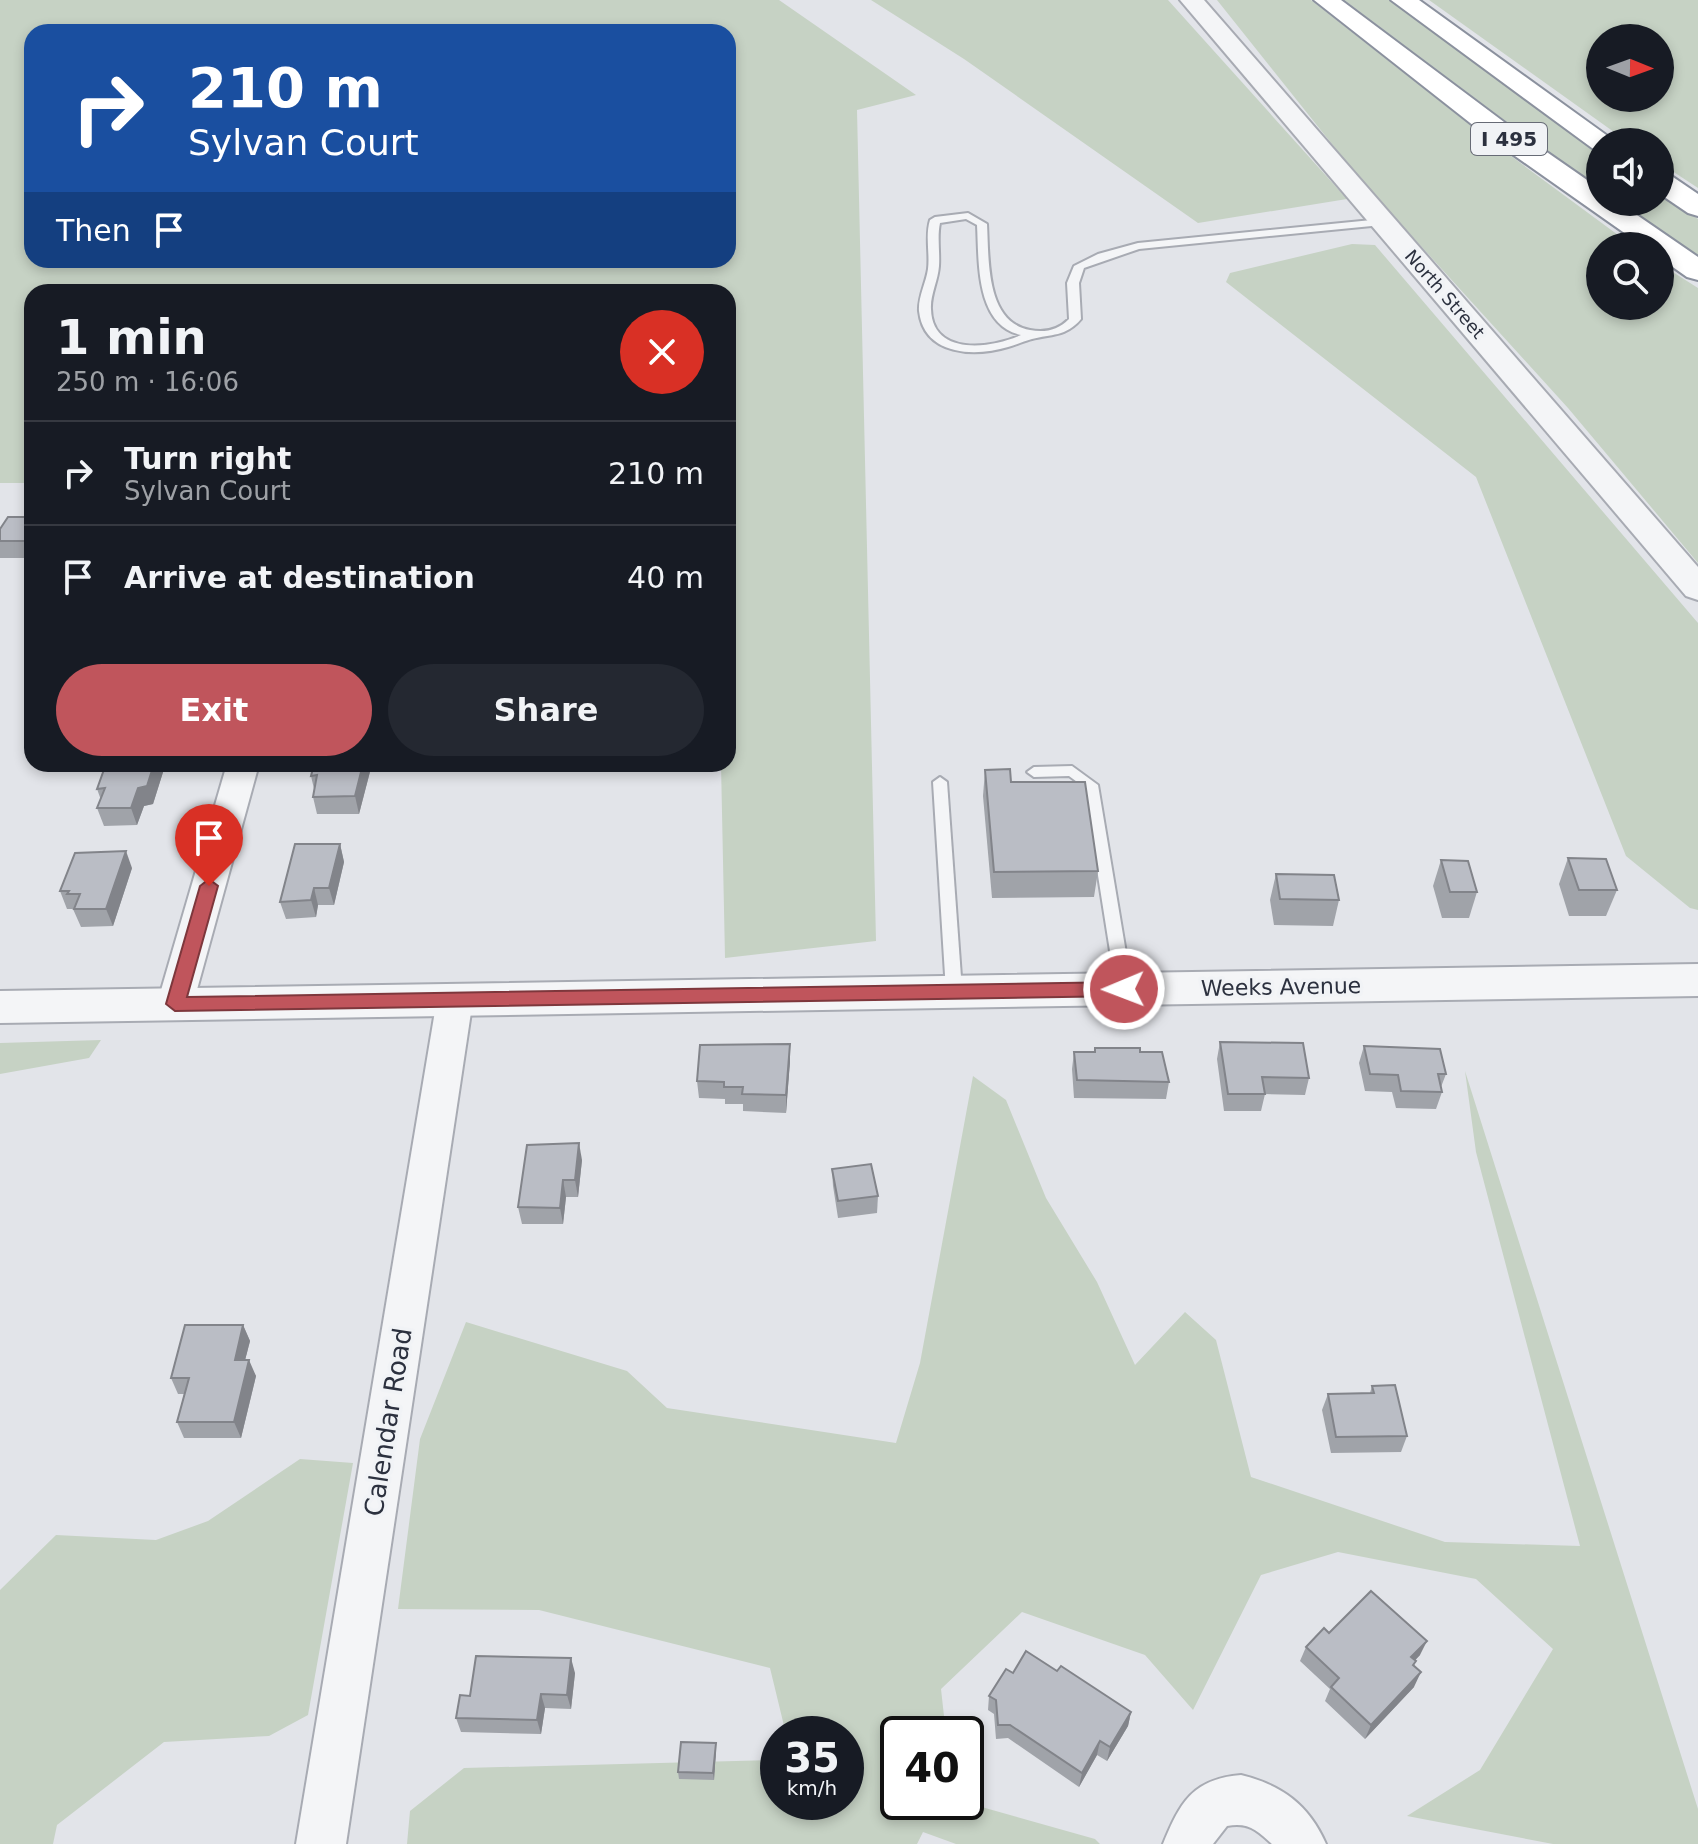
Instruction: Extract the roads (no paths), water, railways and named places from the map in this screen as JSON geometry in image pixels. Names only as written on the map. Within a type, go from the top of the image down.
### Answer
[{"type":"highway","name":"I 495","points":[[1326,0],[1498,131],[1698,271]]},
{"type":"highway","name":"I 495","points":[[1403,0],[1586,131]]},
{"type":"highway","points":[[1674,191],[1698,207]]},
{"type":"street","name":"North Street","points":[[1192,0],[1698,589]]},
{"type":"street","points":[[175,1004],[241,772]]},
{"type":"street","name":"Weeks Avenue","points":[[0,1007],[1698,980]]},
{"type":"street","name":"Calendar Road","points":[[321,1844],[455,999]]},
{"type":"street","points":[[1188,1844],[1193,1827],[1204,1812],[1219,1802],[1238,1799],[1257,1802],[1276,1812],[1291,1827],[1301,1844]]},
{"type":"lane","points":[[1033,334],[1020,342],[995,348],[958,349],[941,343],[930,332],[925,311],[934,263],[935,220],[968,216],[982,224],[992,307],[1005,326],[1020,334],[1033,334],[1051,335],[1069,327],[1075,319],[1073,283],[1079,266],[1102,256],[1138,246],[1382,222]]},
{"type":"lane","points":[[1034,772],[1072,771],[1091,785],[1124,989]]},
{"type":"lane","points":[[940,782],[954,991]]}]
